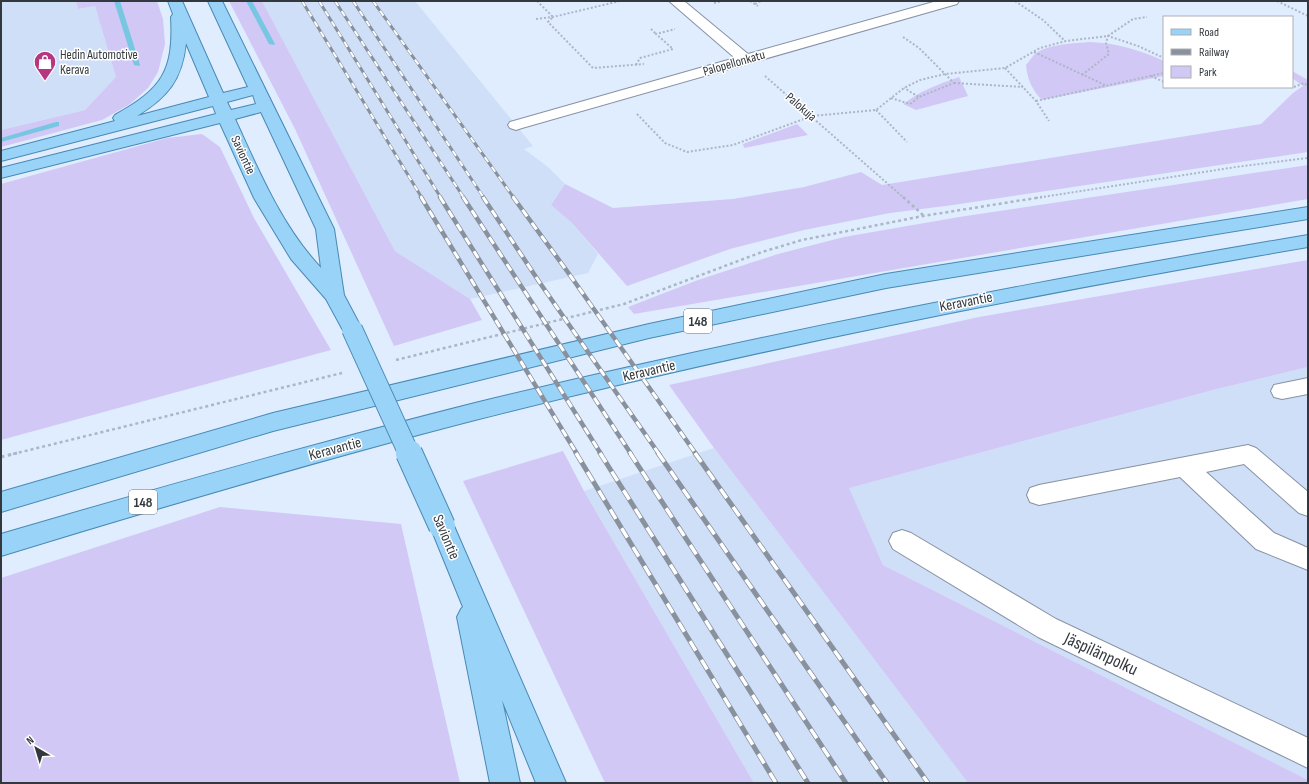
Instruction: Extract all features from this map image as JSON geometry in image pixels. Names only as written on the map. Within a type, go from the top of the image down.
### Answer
[{"type":"main road","name":"Saviontie","points":[[215,1],[325,229],[334,295]]},
{"type":"main road","name":"Saviontie","points":[[177,4],[221,108],[263,198],[298,255],[334,295],[352,329],[442,526],[551,783]]},
{"type":"main road","points":[[96,132],[148,102],[165,85],[175,60],[180,39],[177,4]]},
{"type":"main road","points":[[1,173],[221,108],[262,98]]},
{"type":"main road","points":[[1,156],[96,132],[221,108]]},
{"type":"main road","name":"148","points":[[1,502],[273,422],[649,331],[886,281],[1308,213]]},
{"type":"main road","name":"Keravantie","points":[[1,545],[286,461],[476,412],[697,360],[917,311],[1165,265],[1308,241]]},
{"type":"main road","points":[[459,569],[505,783]]},
{"type":"street","points":[[676,1],[746,60]]},
{"type":"street","name":"Palopellonkatu","points":[[516,125],[952,1]]},
{"type":"street","points":[[1282,391],[1308,386]]},
{"type":"street","points":[[1039,495],[1248,454],[1308,506]]},
{"type":"street","points":[[1184,466],[1265,541],[1308,558]]},
{"type":"street","name":"Jäspilänpolku","points":[[902,541],[1047,628],[1308,753]]},
{"type":"path","points":[[537,1],[552,17]]},
{"type":"path","points":[[536,19],[552,17],[620,1]]},
{"type":"path","points":[[750,1],[758,6]]},
{"type":"path","points":[[755,4],[762,1]]},
{"type":"path","points":[[1015,1],[1043,20],[1066,42]]},
{"type":"path","points":[[1277,1],[1308,16]]},
{"type":"path","points":[[552,17],[548,22],[593,68],[650,64]]},
{"type":"path","points":[[632,109],[665,143],[687,152],[733,145],[812,116],[876,110],[904,88],[920,80],[945,74],[1006,68],[1040,48],[1066,42],[1108,36],[1133,19],[1147,17]]},
{"type":"path","points":[[656,34],[701,22]]},
{"type":"path","points":[[636,65],[640,58],[673,49],[651,29]]},
{"type":"path","points":[[901,36],[919,48],[954,83]]},
{"type":"path","points":[[1108,36],[1138,46],[1163,58]]},
{"type":"path","points":[[1082,75],[1109,54],[1106,43],[1108,36]]},
{"type":"path","points":[[1034,52],[1105,86]]},
{"type":"path","name":"Palokuja","points":[[746,60],[812,116],[923,216]]},
{"type":"path","points":[[1006,68],[1036,101],[1049,121]]},
{"type":"path","points":[[1036,101],[1163,73]]},
{"type":"path","points":[[1151,76],[1163,82]]},
{"type":"path","points":[[891,98],[910,104],[919,97],[954,83],[1023,87]]},
{"type":"path","points":[[1294,86],[1304,83],[1308,86]]},
{"type":"path","points":[[904,88],[919,97]]},
{"type":"path","points":[[876,110],[907,142]]},
{"type":"path","points":[[393,360],[624,304],[762,252],[802,240],[923,216],[1236,167],[1308,158]]},
{"type":"path","points":[[1,457],[346,372]]},
{"type":"shaded area","name":"Hedin Automotive Kerava","points":[[1,1],[76,1],[78,9],[95,6],[116,77],[85,110],[1,130]]},
{"type":"shaded area","points":[[262,1],[415,1],[533,146],[524,149],[548,167],[565,184],[551,205],[572,223],[598,254],[588,273],[470,299],[395,251]]},
{"type":"shaded area","points":[[1308,367],[1308,780],[883,565],[848,488],[1217,389]]},
{"type":"shaded area","points":[[714,448],[968,783],[754,783],[584,491]]},
{"type":"green space","points":[[76,1],[157,1],[163,19],[165,44],[158,72],[148,88],[130,104],[102,120],[1,147],[1,130],[85,110],[116,77],[95,6],[78,9]]},
{"type":"green space","points":[[229,1],[262,1],[395,251],[470,299],[482,320],[394,346],[295,129]]},
{"type":"green space","points":[[1090,42],[1109,44],[1146,54],[1163,61],[1163,76],[1042,100],[1031,84],[1026,65],[1039,51],[1053,46]]},
{"type":"green space","points":[[1293,72],[1308,80],[1308,152],[890,213],[804,230],[730,249],[627,286],[572,223],[551,205],[565,184],[613,208],[733,199],[804,187],[861,172],[882,185],[1261,124],[1293,93],[1303,86],[1293,79]]},
{"type":"green space","points":[[959,77],[968,96],[916,110],[903,104],[909,99],[937,85]]},
{"type":"green space","points":[[797,124],[808,135],[744,148],[743,144]]},
{"type":"green space","points":[[202,134],[220,147],[254,218],[331,350],[1,440],[1,184],[167,138]]},
{"type":"green space","points":[[1308,165],[1308,199],[634,314],[628,307],[698,280],[778,254],[844,237],[959,217]]},
{"type":"green space","points":[[1308,260],[1308,367],[1217,389],[849,488],[883,565],[1308,780],[1308,783],[968,783],[714,448],[669,385],[979,317]]},
{"type":"green space","points":[[563,451],[584,491],[754,783],[605,783],[463,481]]},
{"type":"green space","points":[[220,507],[401,524],[460,783],[1,783],[1,578]]},
{"type":"waterway","points":[[117,1],[137,65]]},
{"type":"waterway","points":[[249,1],[272,44]]},
{"type":"waterway","points":[[1,140],[56,124]]},
{"type":"railway","points":[[302,1],[422,198]]},
{"type":"railway","points":[[319,1],[441,198]]},
{"type":"railway","points":[[335,1],[464,198]]},
{"type":"railway","points":[[353,1],[484,198]]},
{"type":"railway","points":[[373,1],[514,198]]},
{"type":"railway","points":[[421,197],[577,454]]},
{"type":"railway","points":[[440,197],[601,454]]},
{"type":"railway","points":[[463,197],[631,454]]},
{"type":"railway","points":[[483,197],[540,283],[659,454]]},
{"type":"railway","points":[[513,197],[696,454]]},
{"type":"railway","points":[[576,453],[776,783]]},
{"type":"railway","points":[[600,453],[808,783]]},
{"type":"railway","points":[[630,453],[846,783]]},
{"type":"railway","points":[[658,453],[887,783]]},
{"type":"railway","points":[[695,453],[928,783]]},
{"type":"place","name":"Hedin Automotive Kerava","points":[[45,82]]}]
